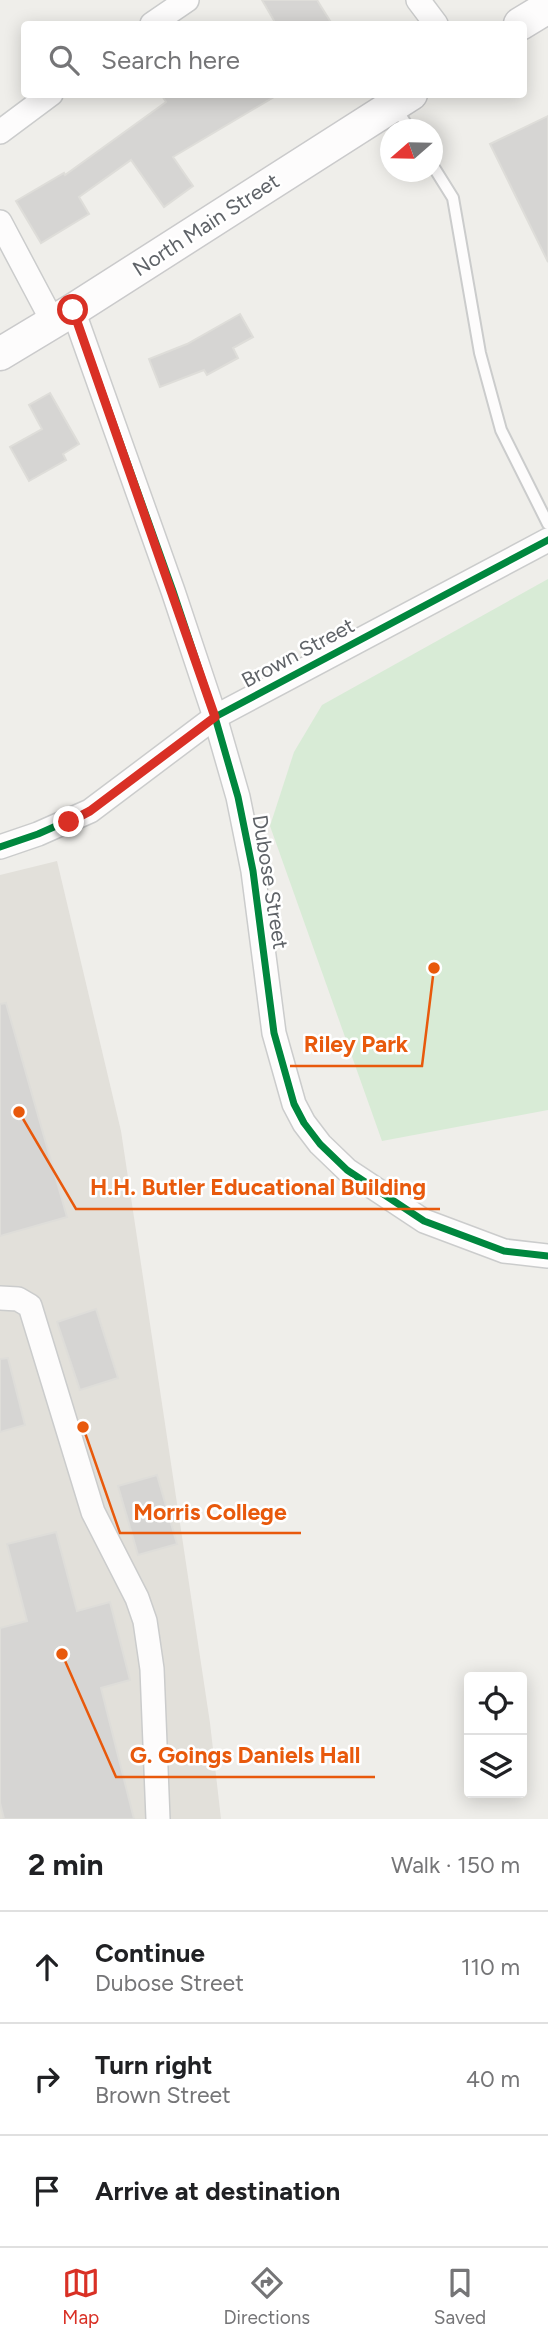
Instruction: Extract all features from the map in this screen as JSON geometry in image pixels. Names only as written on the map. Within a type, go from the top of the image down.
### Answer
[{"type":"main road","points":[[525,21],[548,7]]},
{"type":"main road","name":"North Main Street","points":[[0,354],[405,110]]},
{"type":"street","points":[[156,21],[187,0]]},
{"type":"street","points":[[418,0],[434,21]]},
{"type":"street","points":[[0,132],[46,98]]},
{"type":"street","name":"Dubose Street","points":[[0,222],[63,316],[215,717],[238,797],[253,871],[274,1033],[286,1082],[304,1124],[347,1170],[424,1221],[504,1251],[548,1256]]},
{"type":"street","name":"Brown Street","points":[[0,847],[90,811],[215,717],[548,540]]},
{"type":"street","points":[[9,1298],[30,1306],[93,1513],[137,1598],[145,1621],[152,1669],[158,1819]]},
{"type":"lane","points":[[442,182],[453,198],[480,353],[501,430],[548,524]]},
{"type":"shaded area","points":[[57,861],[121,1131],[210,1723],[221,1819],[0,1819],[0,875]]},
{"type":"green space","points":[[548,579],[548,1110],[382,1141],[270,826],[294,752],[322,705]]},
{"type":"building","points":[[262,0],[317,0],[330,21],[274,21]]},
{"type":"building","points":[[164,98],[272,98],[173,157],[193,186],[164,207],[131,160],[79,197],[89,214],[41,243],[16,201],[64,173],[65,175],[166,102]]},
{"type":"building","points":[[548,116],[548,262],[490,144]]},
{"type":"building","points":[[240,314],[253,337],[233,348],[238,358],[207,375],[204,370],[160,387],[149,359],[187,344]]},
{"type":"building","points":[[50,393],[79,444],[63,454],[66,460],[29,481],[10,447],[42,429],[29,405]]},
{"type":"building","points":[[6,1003],[67,1217],[0,1236],[0,1004]]},
{"type":"building","points":[[96,1309],[118,1378],[80,1390],[57,1322]]},
{"type":"building","points":[[8,1358],[25,1425],[0,1432],[0,1359]]},
{"type":"building","points":[[157,1475],[177,1544],[138,1555],[118,1486]]},
{"type":"building","points":[[56,1532],[77,1611],[110,1602],[130,1680],[101,1688],[134,1819],[4,1819],[0,1803],[0,1628],[27,1621],[7,1544]]},
{"type":"cycle path","points":[[73,310],[173,591],[215,717],[238,797],[253,871],[274,1033],[294,1104],[320,1144],[347,1170],[424,1221],[504,1251],[548,1256]]},
{"type":"cycle path","points":[[0,847],[90,811],[215,717],[548,540]]},
{"type":"place","name":"Riley Park","points":[[434,968]]},
{"type":"place","name":"H.H. Butler Educational Building","points":[[19,1112]]},
{"type":"place","name":"Morris College","points":[[83,1427]]},
{"type":"place","name":"G. Goings Daniels Hall","points":[[62,1654]]},
{"type":"route","points":[[69,822],[90,811],[215,717],[73,310]]}]
